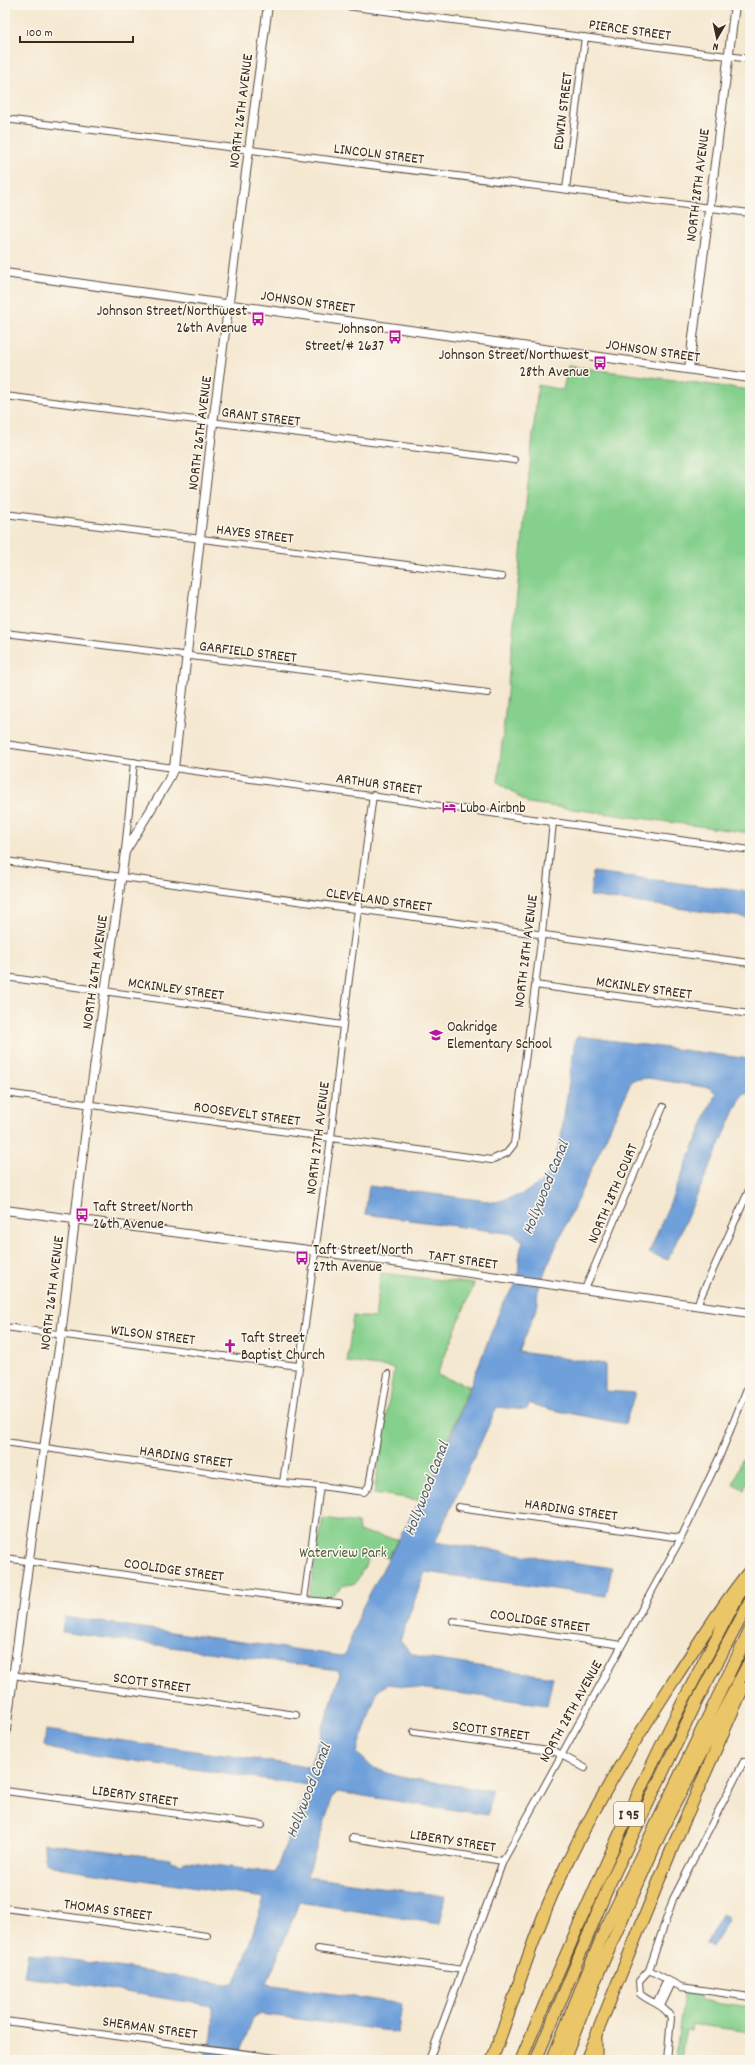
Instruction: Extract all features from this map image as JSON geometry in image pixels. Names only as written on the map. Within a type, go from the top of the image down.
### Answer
[{"type":"highway","points":[[492,2060],[530,1949],[554,1892],[591,1817],[639,1734],[730,1594],[750,1570]]},
{"type":"highway","name":"I 95","points":[[521,2060],[565,1954],[632,1806],[675,1718],[750,1574]]},
{"type":"highway","points":[[536,2060],[612,1878],[698,1699],[750,1601]]},
{"type":"highway","points":[[552,2060],[603,1934],[750,1630]]},
{"type":"highway","name":"I 95","points":[[564,2060],[600,1969],[667,1819],[750,1660]]},
{"type":"highway","points":[[586,2060],[671,1850],[750,1672]]},
{"type":"highway","points":[[596,2037],[596,2060]]},
{"type":"street","name":"NORTH 26TH AVENUE","points":[[125,852],[167,783],[174,768],[213,423],[230,304],[268,5]]},
{"type":"street","name":"PIERCE STREET","points":[[339,5],[585,36],[750,59]]},
{"type":"street","name":"NORTH 28TH AVENUE","points":[[689,369],[708,208],[735,5]]},
{"type":"street","name":"EDWIN STREET","points":[[566,189],[585,36]]},
{"type":"street","name":"LINCOLN STREET","points":[[5,119],[249,151],[566,189],[750,213]]},
{"type":"street","name":"JOHNSON STREET","points":[[5,273],[750,378]]},
{"type":"street","name":"GRANT STREET","points":[[5,396],[514,460]]},
{"type":"street","name":"HAYES STREET","points":[[5,514],[502,577]]},
{"type":"street","name":"GARFIELD STREET","points":[[5,633],[187,657],[488,693]]},
{"type":"street","name":"ARTHUR STREET","points":[[5,744],[372,795],[750,850]]},
{"type":"street","name":"NORTH 26TH AVENUE","points":[[5,1737],[9,1675],[29,1562],[61,1335],[89,1104],[122,877],[134,762]]},
{"type":"street","name":"NORTH 27TH AVENUE","points":[[283,1483],[298,1366],[316,1251],[331,1138],[343,1025],[372,795]]},
{"type":"street","name":"NORTH 28TH AVENUE","points":[[508,1153],[514,1144],[542,934],[553,822]]},
{"type":"street","name":"CLEVELAND STREET","points":[[5,861],[750,963]]},
{"type":"street","name":"MCKINLEY STREET","points":[[5,977],[343,1025]]},
{"type":"street","name":"MCKINLEY STREET","points":[[535,985],[750,1014]]},
{"type":"street","name":"ROOSEVELT STREET","points":[[5,1093],[491,1160],[508,1153]]},
{"type":"street","name":"NORTH 28TH COURT","points":[[585,1289],[663,1107]]},
{"type":"street","points":[[697,1305],[750,1188]]},
{"type":"street","name":"TAFT STREET","points":[[5,1210],[316,1251],[697,1305],[750,1314]]},
{"type":"street","name":"WILSON STREET","points":[[5,1327],[298,1366]]},
{"type":"street","name":"HARDING STREET","points":[[5,1442],[283,1483],[364,1492],[369,1486],[388,1374]]},
{"type":"street","name":"NORTH 28TH AVENUE","points":[[429,2060],[503,1861],[681,1538],[719,1458],[750,1381]]},
{"type":"street","points":[[304,1600],[320,1486]]},
{"type":"street","name":"HARDING STREET","points":[[458,1507],[681,1538]]},
{"type":"street","name":"COOLIDGE STREET","points":[[5,1558],[304,1600],[339,1603]]},
{"type":"street","name":"COOLIDGE STREET","points":[[454,1621],[622,1645]]},
{"type":"street","name":"SCOTT STREET","points":[[9,1675],[296,1715]]},
{"type":"street","name":"SCOTT STREET","points":[[414,1732],[556,1752],[585,1768]]},
{"type":"street","points":[[667,2060],[672,2024],[668,2012],[644,1997],[639,1990],[639,1981],[648,1970],[666,1913],[747,1763]]},
{"type":"street","name":"LIBERTY STREET","points":[[5,1791],[262,1825]]},
{"type":"street","name":"LIBERTY STREET","points":[[352,1838],[503,1861]]},
{"type":"street","name":"THOMAS STREET","points":[[5,1908],[207,1936]]},
{"type":"street","points":[[318,1949],[463,1970]]},
{"type":"street","points":[[648,1970],[670,1982],[691,1990],[750,1997]]},
{"type":"street","points":[[659,2005],[670,1982]]},
{"type":"street","name":"SHERMAN STREET","points":[[5,2021],[291,2060]]},
{"type":"green space","points":[[568,366],[750,390],[750,833],[528,803],[498,782],[538,385],[563,390]]},
{"type":"green space","points":[[381,1273],[474,1284],[437,1375],[469,1386],[424,1501],[374,1493],[394,1368],[347,1362],[353,1316],[375,1318]]},
{"type":"green space","points":[[742,1459],[750,1462],[750,1473],[744,1489],[733,1484]]},
{"type":"green space","name":"Waterview Park","points":[[323,1518],[358,1523],[359,1532],[398,1539],[388,1558],[372,1553],[355,1584],[344,1585],[332,1596],[326,1599],[309,1596]]},
{"type":"green space","points":[[684,1993],[701,1995],[700,2000],[750,2007],[750,2032],[691,2024],[690,2031],[685,2031],[681,2060],[675,2060]]},
{"type":"water","points":[[593,872],[750,892],[750,918],[590,896]]},
{"type":"water","name":"Hollywood Canal","points":[[578,1036],[750,1059],[750,1093],[742,1095],[668,1260],[649,1253],[716,1093],[710,1088],[648,1078],[632,1080],[547,1266],[537,1294],[538,1304],[519,1352],[605,1364],[605,1391],[635,1393],[625,1424],[530,1404],[526,1410],[497,1407],[435,1542],[612,1568],[606,1596],[425,1572],[400,1640],[412,1654],[424,1658],[553,1677],[547,1705],[388,1684],[377,1691],[357,1753],[373,1768],[400,1777],[492,1791],[488,1815],[337,1792],[332,1799],[307,1877],[445,1896],[439,1924],[299,1902],[267,1984],[402,2004],[398,2032],[259,2014],[253,2018],[237,2060],[201,2060],[211,2041],[213,2028],[213,2006],[24,1976],[28,1953],[232,1985],[242,1967],[264,1898],[56,1867],[45,1863],[44,1843],[170,1859],[170,1861],[183,1864],[184,1861],[275,1873],[308,1785],[56,1750],[44,1746],[46,1730],[309,1767],[313,1760],[340,1674],[338,1670],[62,1632],[64,1617],[342,1656],[346,1653],[361,1610],[419,1501],[425,1502],[504,1300],[515,1285],[523,1241],[514,1234],[365,1214],[369,1186],[496,1202],[523,1194],[543,1181],[554,1165],[561,1137],[575,1040]]},
{"type":"water","points":[[722,1914],[728,1917],[727,1922],[712,1947],[706,1944]]},
{"type":"place","name":"Johnson Street/Northwest 26th Avenue","points":[[258,319]]},
{"type":"place","name":"Johnson Street/# 2637","points":[[395,337]]},
{"type":"place","name":"Johnson Street/Northwest 28th Avenue","points":[[600,363]]},
{"type":"place","name":"Lubo Airbnb","points":[[449,807]]},
{"type":"place","name":"Oakridge Elementary School","points":[[436,1035]]},
{"type":"place","name":"Taft Street/North 26th Avenue","points":[[82,1215]]},
{"type":"place","name":"Taft Street/North 27th Avenue","points":[[302,1258]]},
{"type":"place","name":"Taft Street Baptist Church","points":[[230,1346]]}]
